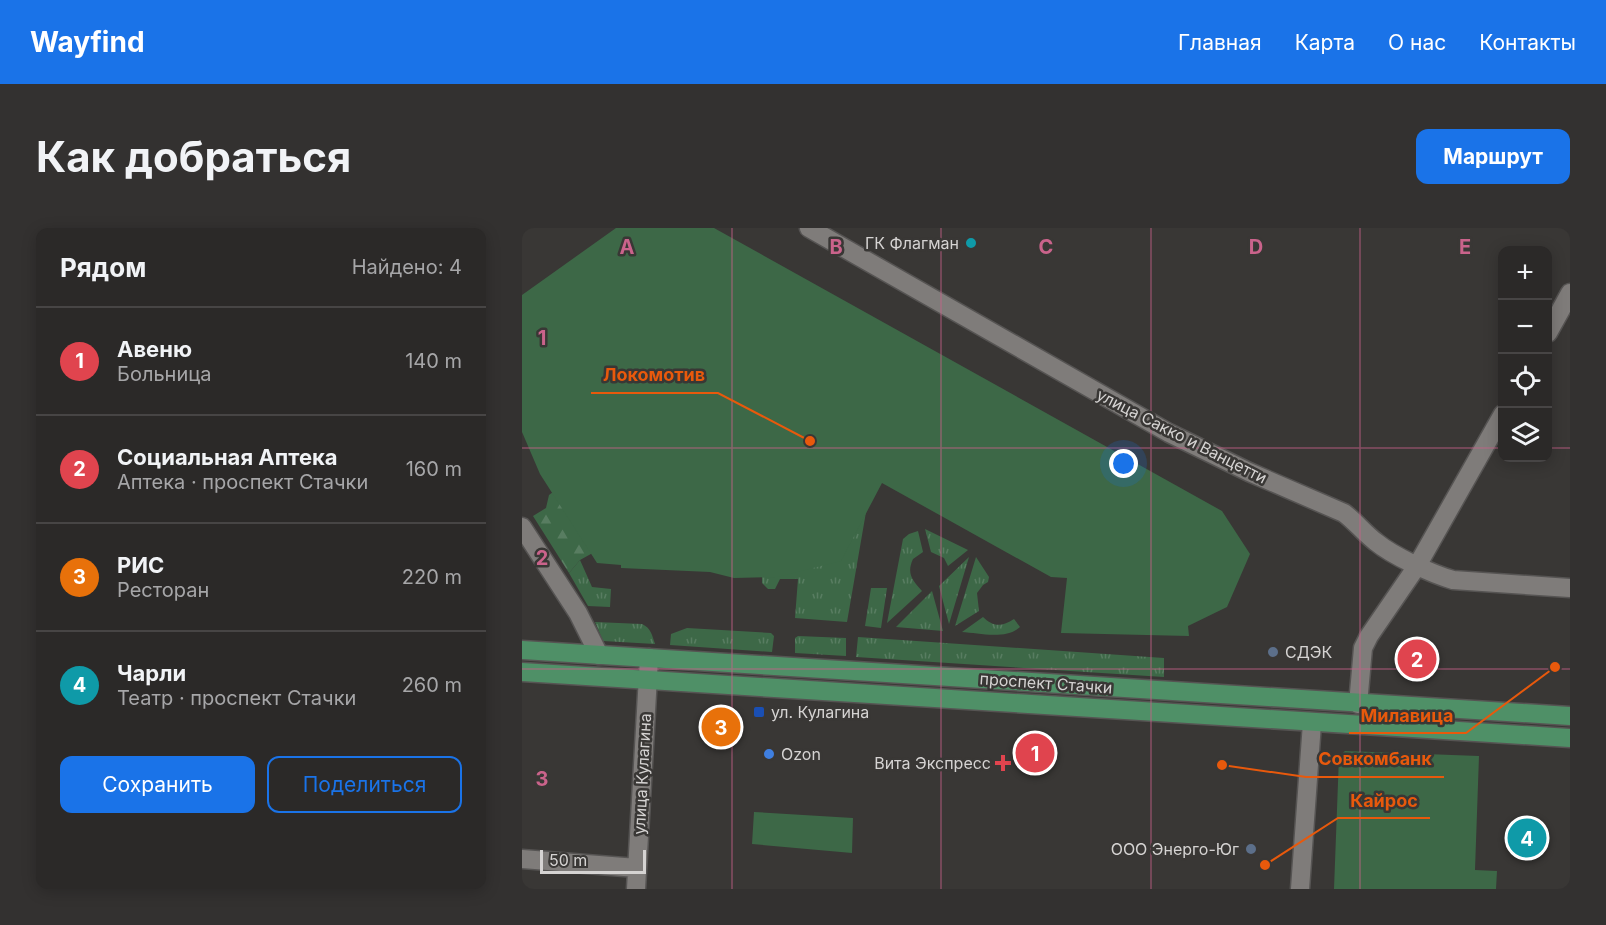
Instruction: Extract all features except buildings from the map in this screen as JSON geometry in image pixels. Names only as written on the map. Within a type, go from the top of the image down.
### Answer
[{"type":"main road","name":"проспект Стачки","points":[[522,650],[1570,716]]},
{"type":"main road","name":"проспект Стачки","points":[[522,672],[1570,738]]},
{"type":"street","name":"улица Сакко и Ванцетти","points":[[809,228],[1169,433],[1249,472],[1344,513],[1376,543],[1417,566],[1454,580],[1570,588]]},
{"type":"street","points":[[1552,326],[1570,293]]},
{"type":"street","points":[[1358,704],[1363,648],[1377,622],[1417,566],[1498,423]]},
{"type":"street","points":[[522,527],[578,614],[599,655]]},
{"type":"street","name":"улица Кулагина","points":[[636,889],[649,658]]},
{"type":"street","points":[[1300,889],[1312,723]]},
{"type":"street","points":[[522,859],[637,868]]},
{"type":"green space","points":[[616,228],[714,228],[1222,511],[1250,554],[1227,607],[1188,626],[1189,636],[1061,633],[1067,578],[1051,577],[882,483],[841,561],[777,577],[734,578],[710,572],[621,568],[621,565],[597,563],[540,474],[522,432],[522,295]]},
{"type":"green space","points":[[573,478],[598,550],[580,560],[569,573],[533,516],[546,508],[549,495]]},
{"type":"green space","points":[[866,512],[847,622],[795,618],[798,579],[780,579],[775,589],[768,589],[762,583],[762,577],[855,533]]},
{"type":"green space","points":[[925,529],[968,550],[948,566],[944,558],[931,552]]},
{"type":"green space","points":[[918,531],[923,552],[913,559],[910,573],[922,591],[887,623],[903,539]]},
{"type":"green space","points":[[969,557],[949,624],[939,586]]},
{"type":"green space","points":[[976,557],[989,577],[988,582],[977,593],[979,611],[955,626]]},
{"type":"green space","points":[[580,560],[592,587],[611,589],[610,607],[588,606],[569,573]]},
{"type":"green space","points":[[871,588],[887,588],[881,628],[865,626]]},
{"type":"green space","points":[[932,591],[943,631],[896,627]]},
{"type":"green space","points":[[983,617],[990,623],[998,625],[1014,619],[1020,627],[1000,635],[962,632]]},
{"type":"green space","points":[[595,622],[642,624],[649,630],[655,644],[603,641]]},
{"type":"green space","points":[[687,628],[771,633],[774,636],[772,652],[670,645],[671,634]]},
{"type":"green space","points":[[798,636],[846,638],[846,656],[795,653],[795,638]]},
{"type":"green space","points":[[858,637],[1164,658],[1164,677],[856,657]]},
{"type":"green space","points":[[1345,751],[1479,756],[1475,870],[1497,871],[1496,889],[1334,889],[1339,756]]},
{"type":"green space","points":[[754,812],[853,818],[852,853],[752,844]]},
{"type":"place","name":"ГК Флагман","points":[[971,243]]},
{"type":"place","name":"Локомотив","points":[[810,441]]},
{"type":"place","name":"СДЭК","points":[[1273,652]]},
{"type":"place","name":"Социальная Аптека","points":[[1417,659]]},
{"type":"place","name":"Милавица","points":[[1555,667]]},
{"type":"place","name":"ул. Кулагина","points":[[759,712]]},
{"type":"place","name":"РИС","points":[[721,727]]},
{"type":"place","name":"Авеню","points":[[1035,753]]},
{"type":"place","name":"Ozon","points":[[769,754]]},
{"type":"place","name":"Вита Экспресс","points":[[1003,763]]},
{"type":"place","name":"Совкомбанк","points":[[1222,765]]},
{"type":"place","name":"Чарли","points":[[1527,838]]},
{"type":"place","name":"ООО Энерго-Юг","points":[[1251,849]]},
{"type":"place","name":"Кайрос","points":[[1265,865]]}]
